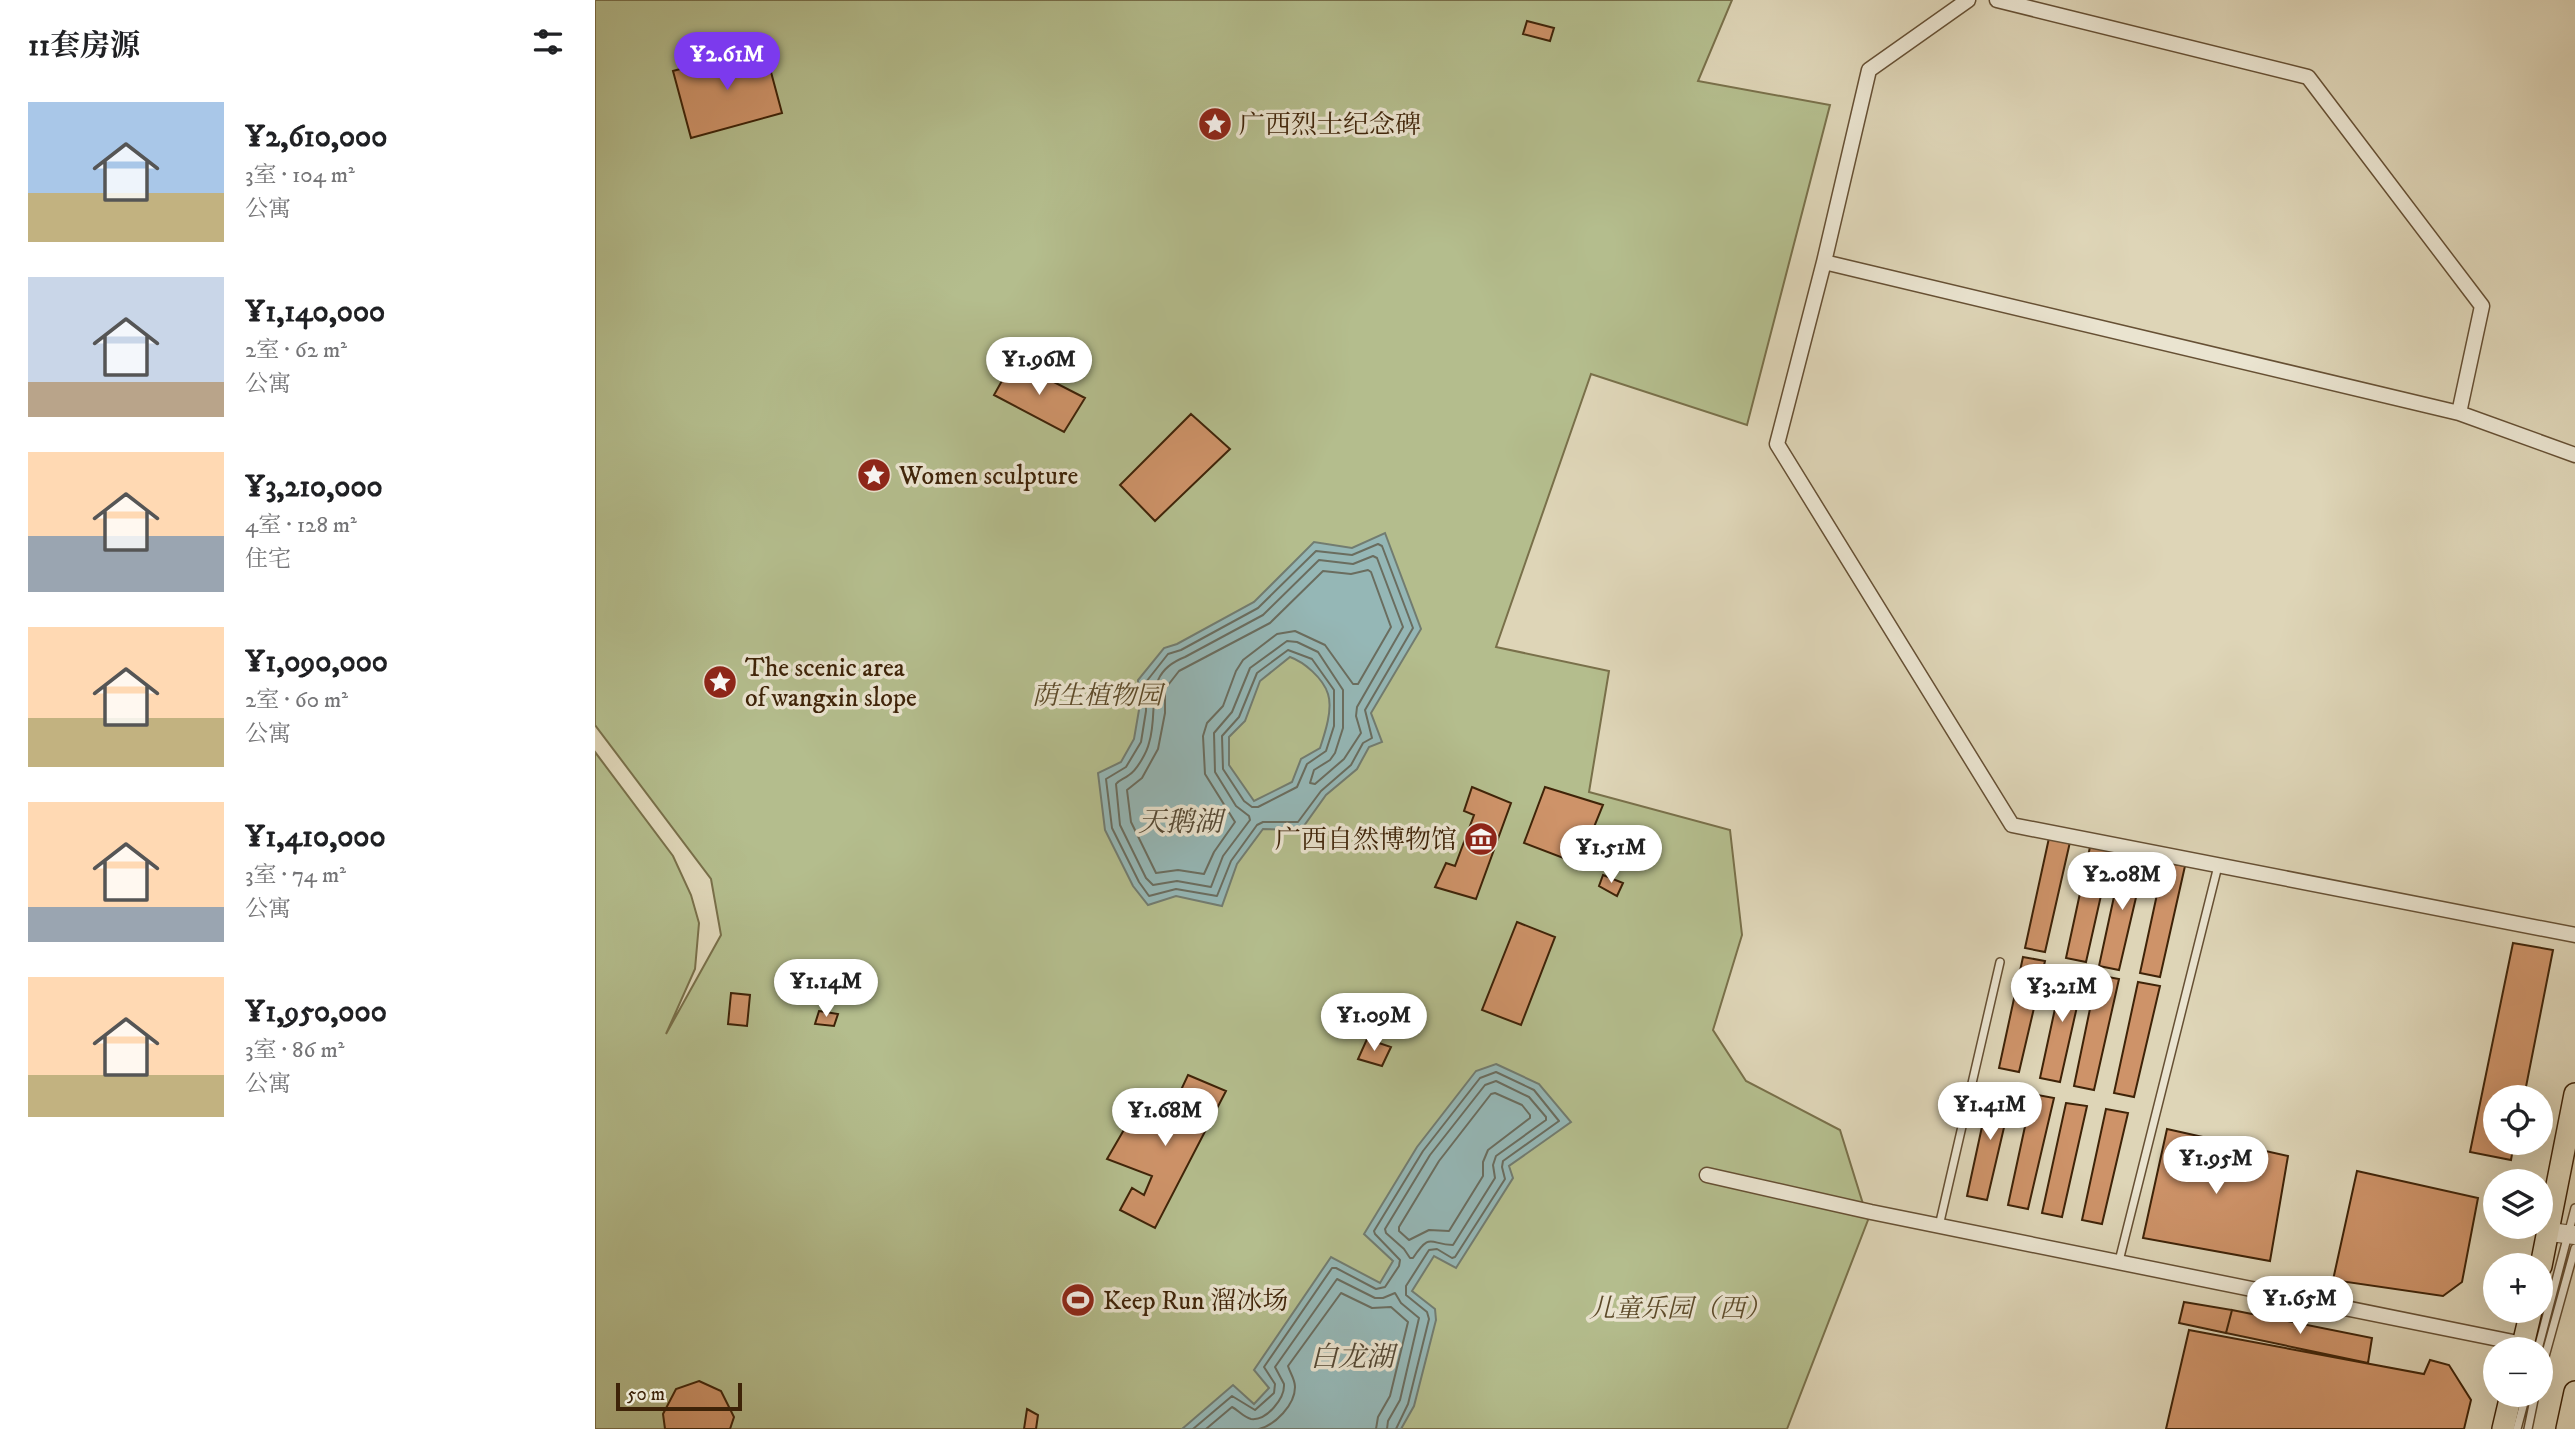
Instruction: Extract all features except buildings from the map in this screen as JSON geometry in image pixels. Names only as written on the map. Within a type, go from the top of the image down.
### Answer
[{"type":"main road","points":[[2553,1253],[2567,1237],[2575,1094]]},
{"type":"main road","points":[[2567,1429],[2575,1392]]},
{"type":"main road","points":[[2503,1429],[2508,1407]]},
{"type":"street","points":[[1968,0],[1870,70],[1777,444],[2012,825],[2575,935]]},
{"type":"street","points":[[1997,0],[2308,77],[2482,306],[2459,413]]},
{"type":"street","points":[[1824,262],[2459,413],[2575,455]]},
{"type":"street","points":[[1707,1175],[2483,1339]]},
{"type":"lane","points":[[2119,1262],[2218,865]]},
{"type":"lane","points":[[1939,1226],[2000,962]]},
{"type":"lane","points":[[2532,1337],[2575,1208]]},
{"type":"lane","points":[[2548,1337],[2567,1237]]},
{"type":"lane","points":[[2517,1429],[2523,1407]]},
{"type":"lane","points":[[2528,1429],[2533,1407]]},
{"type":"green space","points":[[595,0],[1732,0],[1698,81],[1830,105],[1747,425],[1591,374],[1496,647],[1609,671],[1589,792],[1730,830],[1742,935],[1713,1030],[1746,1081],[1840,1130],[1868,1220],[1787,1429],[595,1429],[595,752],[673,856],[691,895],[699,923],[695,969],[666,1034],[721,935],[711,879],[595,725]]},
{"type":"water","name":"天鹅湖","points":[[1385,533],[1421,629],[1371,713],[1382,742],[1369,747],[1357,769],[1326,795],[1301,830],[1263,829],[1237,864],[1222,906],[1176,896],[1148,905],[1133,886],[1105,830],[1098,773],[1121,762],[1134,739],[1139,710],[1138,680],[1164,648],[1177,644],[1254,602],[1314,542],[1352,548]],"holes":[[[1290,657],[1307,667],[1326,688],[1329,714],[1324,735],[1320,748],[1301,759],[1292,782],[1254,801],[1229,765],[1229,737],[1245,721],[1260,681]]]},
{"type":"water","name":"白龙湖","points":[[1496,1064],[1539,1084],[1571,1122],[1509,1166],[1513,1178],[1456,1268],[1434,1256],[1412,1291],[1435,1309],[1436,1320],[1414,1406],[1401,1429],[1182,1429],[1233,1385],[1254,1404],[1269,1388],[1254,1370],[1331,1257],[1380,1283],[1393,1261],[1364,1234],[1417,1147],[1476,1071]]},
{"type":"place","name":"广西烈士纪念碑","points":[[1215,124]]},
{"type":"place","name":"Women sculpture","points":[[874,475]]},
{"type":"place","name":"The scenic area of wangxin slope","points":[[720,682]]},
{"type":"place","name":"广西自然博物馆","points":[[1481,839]]},
{"type":"place","name":"Keep Run 溜冰场","points":[[1078,1300]]},
{"type":"park label","name":"荫生植物园","points":[[1097,695]]},
{"type":"park label","name":"儿童乐园（西）","points":[[1680,1308]]}]
